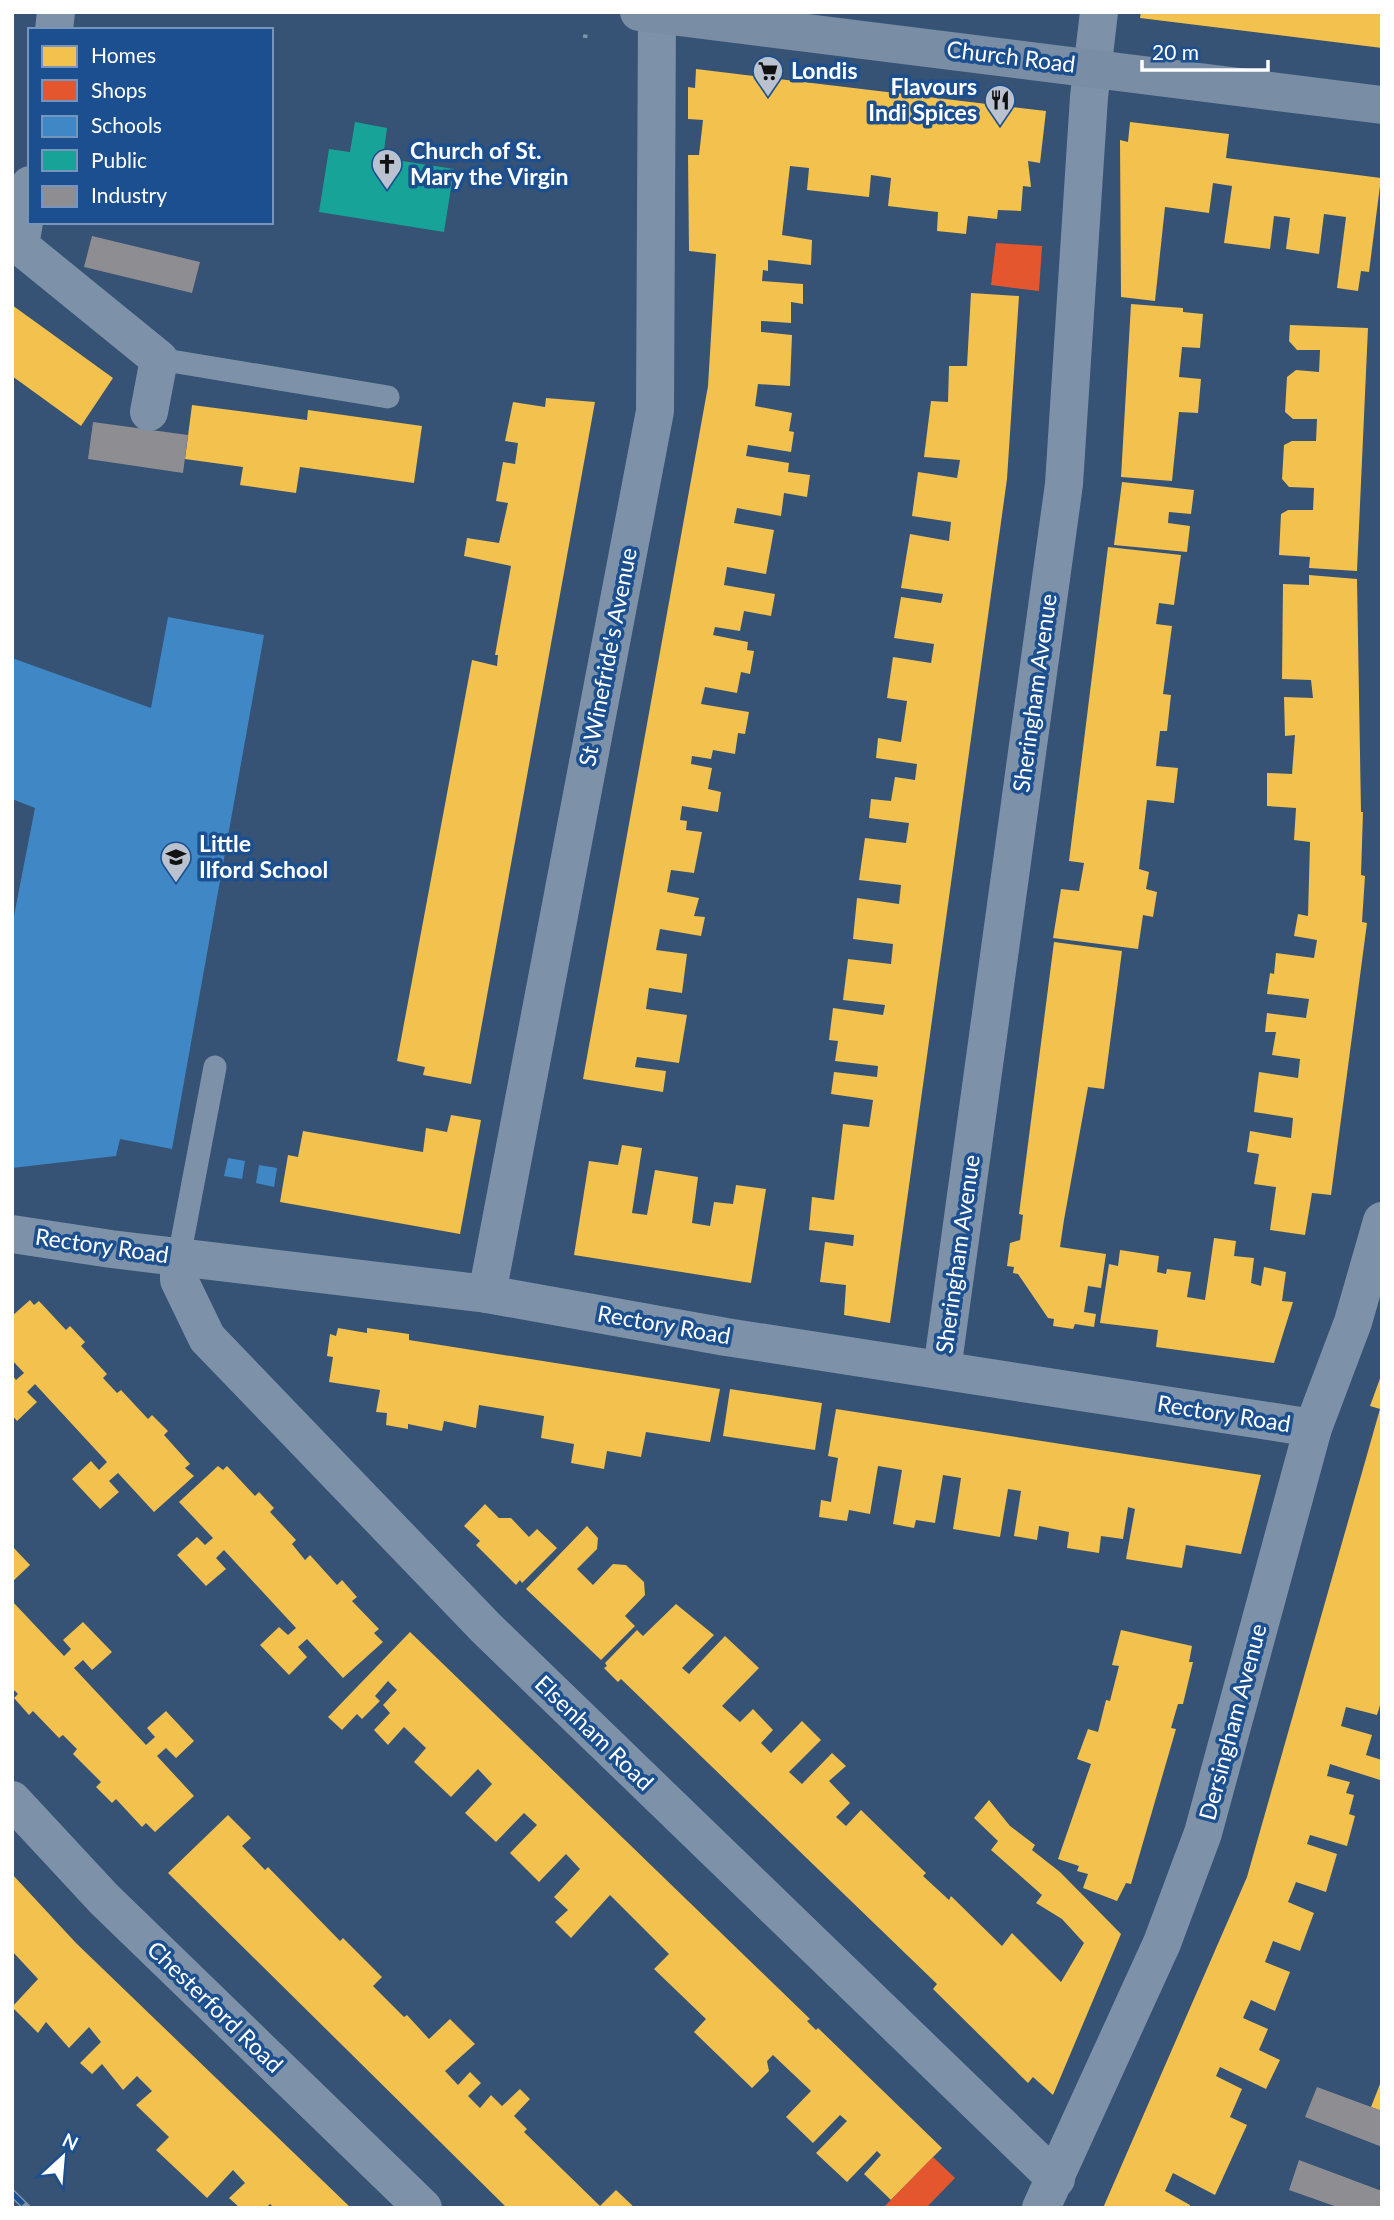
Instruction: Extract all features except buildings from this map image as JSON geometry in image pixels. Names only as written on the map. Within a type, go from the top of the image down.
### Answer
[{"type":"main road","name":"Church Road","points":[[651,13],[1382,104]]},
{"type":"street","name":"Sheringham Avenue","points":[[942,1370],[1064,484],[1092,66],[1099,12]]},
{"type":"street","name":"St Winefride's Avenue","points":[[487,1294],[655,411],[651,13]]},
{"type":"street","points":[[28,197],[20,246],[159,359],[149,412]]},
{"type":"street","name":"Dersingham Avenue","points":[[1048,2193],[1162,1943],[1203,1833],[1313,1428],[1367,1327],[1382,1222]]},
{"type":"street","name":"Rectory Road","points":[[12,1234],[487,1294],[726,1336],[1313,1428]]},
{"type":"street","name":"Elsenham Road","points":[[179,1257],[179,1280],[207,1338],[486,1628],[1048,2193]]},
{"type":"street","name":"Chesterford Road","points":[[12,1800],[104,1899],[423,2208]]},
{"type":"lane","points":[[159,359],[388,397]]},
{"type":"lane","points":[[179,1257],[215,1067]]},
{"type":"path","points":[[584,38],[586,31]]},
{"type":"railway","points":[[12,2193],[27,2208]]},
{"type":"place","name":"Londis","points":[[768,98]]},
{"type":"place","name":"Flavours Indi Spices","points":[[1000,127]]},
{"type":"place","name":"Church of St. Mary the Virgin","points":[[387,191]]},
{"type":"place","name":"Little Ilford School","points":[[176,884]]}]
